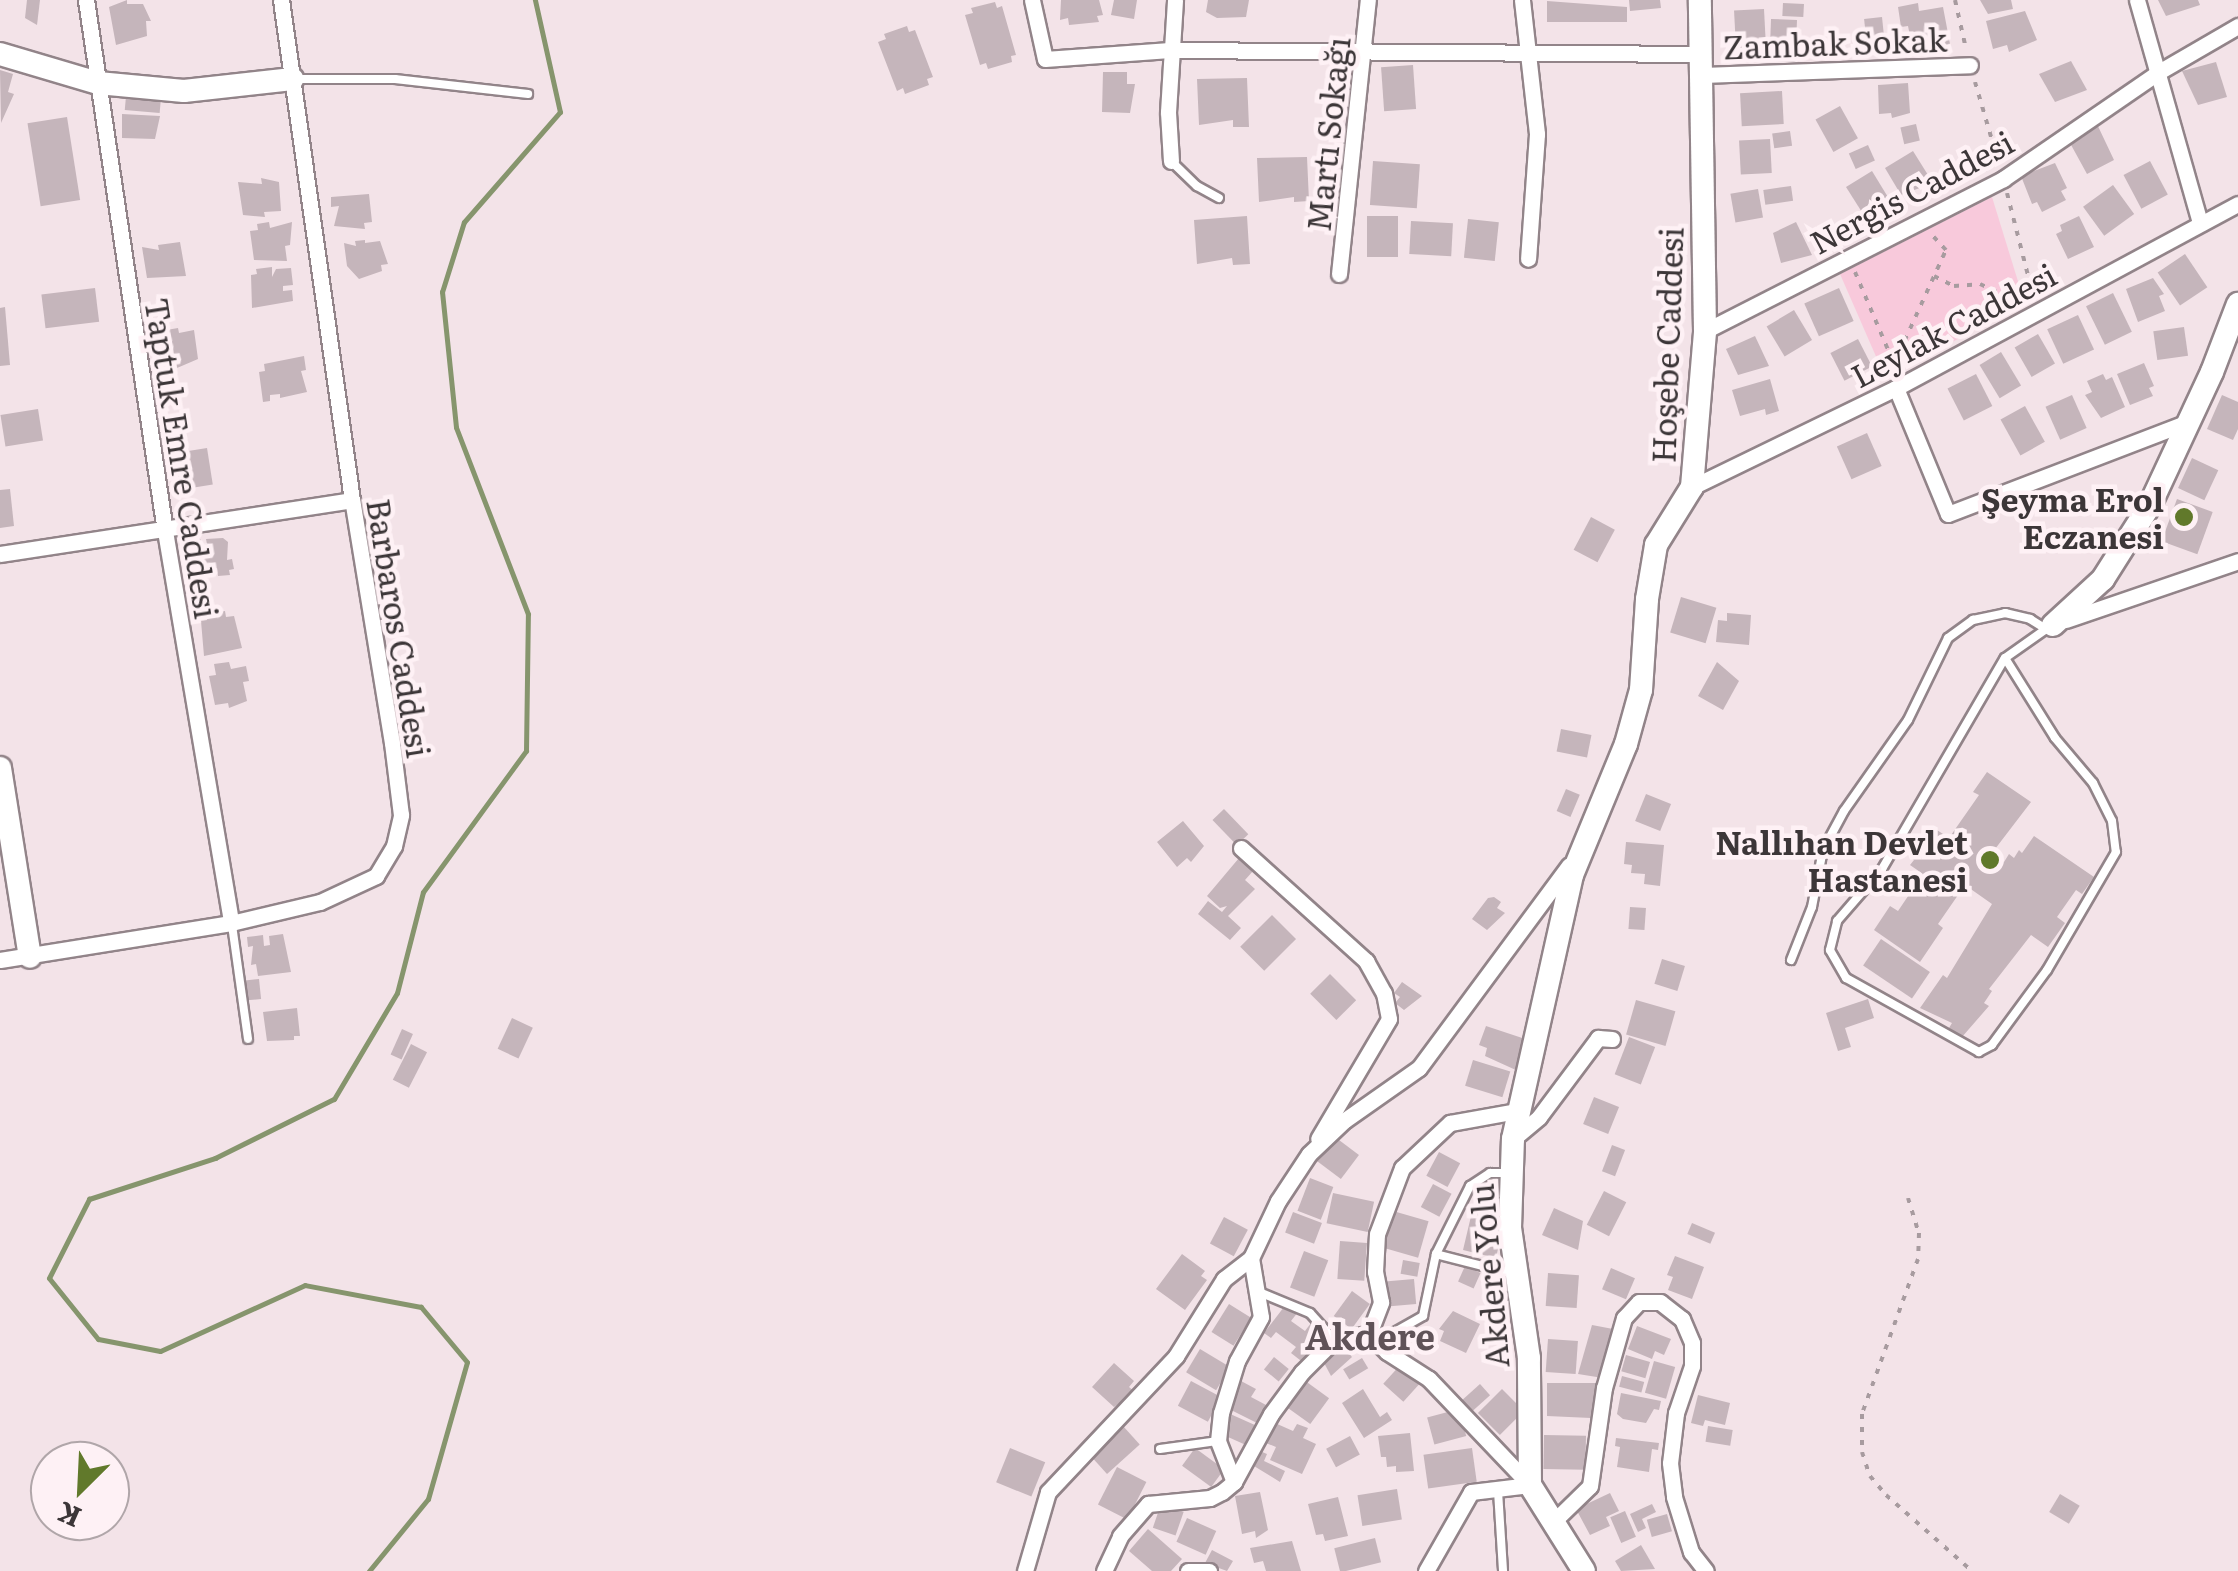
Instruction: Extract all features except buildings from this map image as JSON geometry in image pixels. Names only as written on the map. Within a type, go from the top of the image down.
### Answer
[{"type":"street","name":"Taptuk Emre Caddesi","points":[[86,0],[165,531],[232,922]]},
{"type":"street","name":"Barbaros Caddesi","points":[[0,960],[232,922],[320,902],[376,876],[394,846],[401,815],[282,0]]},
{"type":"street","name":"Zambak Sokak","points":[[1032,0],[1045,59],[1170,50],[1364,50],[1703,65],[1970,65]]},
{"type":"street","points":[[1170,161],[1170,50],[1176,0]]},
{"type":"street","name":"Martı Sokağı","points":[[1339,274],[1368,0]]},
{"type":"street","points":[[1522,0],[1537,134],[1528,259]]},
{"type":"street","name":"Hoşebe Caddesi","points":[[1580,848],[1626,744],[1641,690],[1656,545],[1692,488],[1705,331],[1700,0]]},
{"type":"street","points":[[2137,0],[2200,223]]},
{"type":"street","name":"Nergis Caddesi","points":[[1705,331],[1845,256],[2003,179],[2157,73],[2238,26]]},
{"type":"street","points":[[0,54],[98,83],[184,91],[292,80]]},
{"type":"street","name":"Leylak Caddesi","points":[[1692,488],[1900,385],[2238,204]]},
{"type":"street","points":[[2050,627],[2103,579],[2150,505],[2191,420],[2238,304]]},
{"type":"street","points":[[1900,385],[1948,514],[2191,420]]},
{"type":"street","points":[[0,554],[352,500]]},
{"type":"street","points":[[2050,627],[2238,561]]},
{"type":"street","points":[[0,768],[30,956]]},
{"type":"street","points":[[1025,1571],[1048,1492],[1176,1356],[1224,1279],[1251,1258],[1278,1201],[1389,1019],[1384,993],[1366,960],[1241,848]]},
{"type":"street","points":[[1310,1154],[1345,1120],[1420,1068],[1532,920],[1580,848]]},
{"type":"street","name":"Akdere Yolu","points":[[1580,848],[1516,1111],[1512,1172],[1514,1274],[1528,1358],[1530,1486],[1584,1571]]},
{"type":"street","points":[[1512,1138],[1538,1117],[1598,1038],[1612,1038]]},
{"type":"street","points":[[1373,1338],[1380,1302],[1375,1272],[1377,1234],[1402,1168],[1450,1123],[1516,1111]]},
{"type":"street","points":[[1234,1482],[1218,1441],[1220,1413],[1237,1361],[1261,1317],[1251,1258]]},
{"type":"street","points":[[1551,1524],[1590,1486],[1604,1388],[1624,1318],[1639,1302],[1660,1302],[1682,1318],[1692,1343],[1692,1366],[1676,1413],[1670,1463],[1674,1497],[1691,1552],[1706,1571]]},
{"type":"street","points":[[1104,1571],[1120,1536],[1148,1504],[1210,1498],[1234,1482],[1271,1414],[1302,1372],[1334,1340],[1373,1338],[1429,1379],[1530,1486]]},
{"type":"street","points":[[1426,1571],[1470,1492],[1530,1486]]},
{"type":"street","points":[[1188,1571],[1208,1571]]},
{"type":"lane","points":[[292,80],[395,79],[528,94]]},
{"type":"lane","points":[[1170,161],[1197,186],[1219,198]]},
{"type":"lane","points":[[1791,960],[1812,907],[1823,850],[1844,811],[1908,720],[1948,638],[1974,620],[2005,613],[2050,627]]},
{"type":"lane","points":[[2005,658],[2055,738],[2093,783],[2115,831],[2116,852],[2047,970],[1992,1045],[1979,1052],[1846,978],[1830,950],[1837,921],[1882,868],[2005,658],[2050,627]]},
{"type":"lane","points":[[232,922],[248,1039]]},
{"type":"lane","points":[[1373,1338],[1422,1316],[1436,1254],[1470,1186],[1490,1173],[1512,1172]]},
{"type":"lane","points":[[1436,1254],[1514,1274]]},
{"type":"lane","points":[[1259,1292],[1310,1313],[1334,1340]]},
{"type":"lane","points":[[1160,1449],[1218,1441]]},
{"type":"lane","points":[[1498,1489],[1503,1571]]},
{"type":"path","points":[[1894,364],[1946,250],[1918,221]]},
{"type":"path","points":[[1845,256],[1862,282],[1900,385]]},
{"type":"path","points":[[1908,1198],[1919,1234],[1918,1259],[1862,1414],[1862,1452],[1886,1495],[1972,1571]]},
{"type":"shaded area","points":[[1992,197],[2025,304],[1885,377],[1840,274]]},
{"type":"waterway","points":[[369,1571],[428,1499],[467,1362],[421,1307],[305,1285],[160,1351],[98,1339],[49,1278],[89,1199],[215,1158],[334,1099],[397,993],[423,892],[526,751],[528,614],[456,427],[442,292],[464,222],[560,112],[535,0]]},
{"type":"place","name":"Şeyma Erol Eczanesi","points":[[2184,517]]},
{"type":"place","name":"Nallıhan Devlet Hastanesi","points":[[1990,860]]},
{"type":"district","name":"Akdere","points":[[1370,1335]]}]
